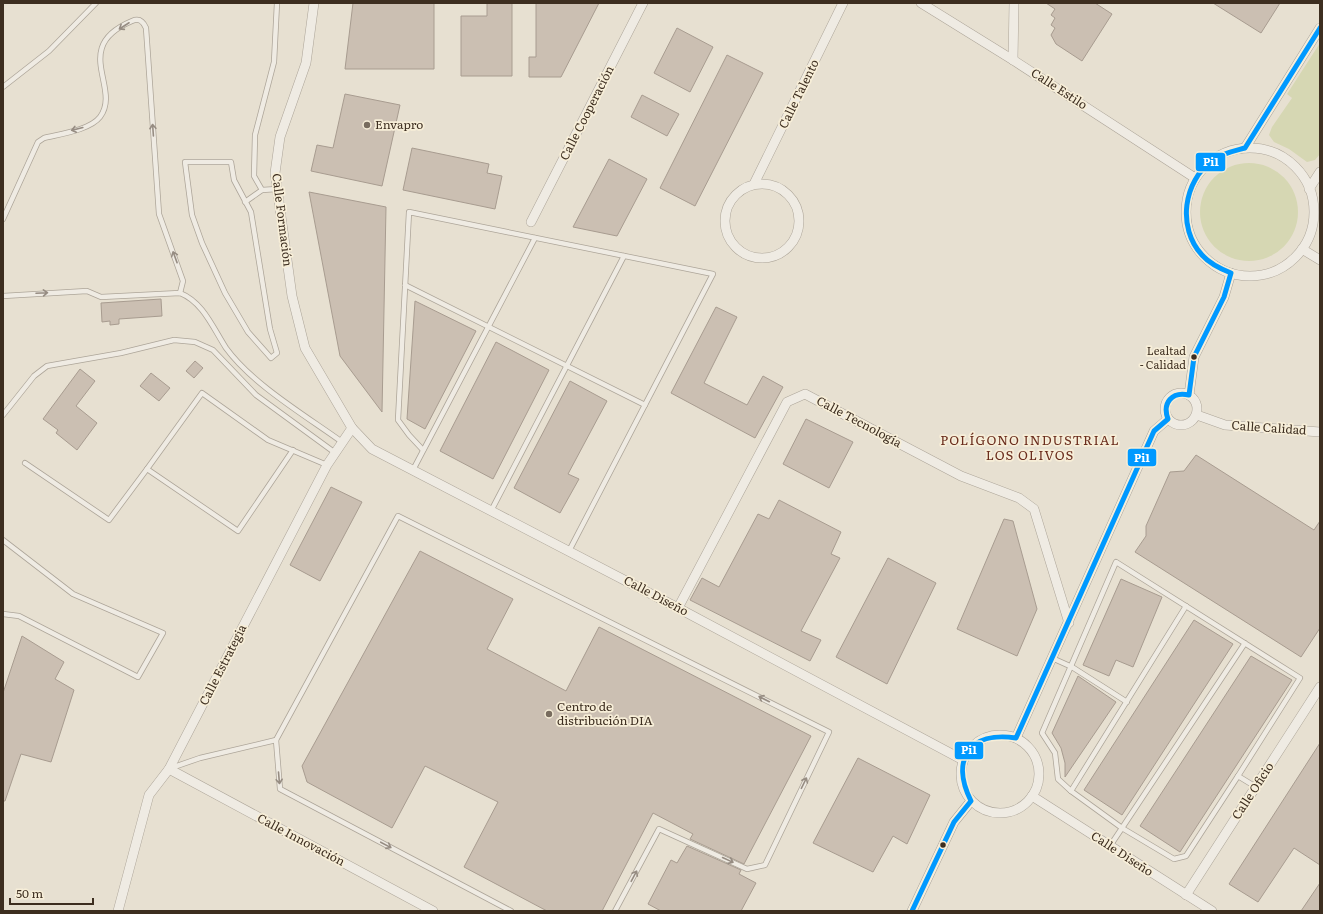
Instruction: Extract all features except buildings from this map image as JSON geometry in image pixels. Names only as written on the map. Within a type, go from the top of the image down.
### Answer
[{"type":"street","name":"Calle Formación","points":[[314,3],[306,63],[280,137],[275,173],[292,296],[305,348],[352,428]]},
{"type":"street","name":"Calle Cooperación","points":[[531,222],[643,3]]},
{"type":"street","name":"Calle Talento","points":[[754,184],[843,3]]},
{"type":"street","name":"Calle Estilo","points":[[921,3],[1013,60],[1195,178]]},
{"type":"street","points":[[1013,60],[1014,3]]},
{"type":"street","points":[[1245,148],[1320,28]]},
{"type":"street","points":[[1245,148],[1265,150],[1284,158],[1299,171],[1309,189],[1313,209],[1311,230],[1302,249],[1288,263],[1271,272],[1251,276],[1231,273],[1214,265],[1199,252],[1190,235],[1186,216],[1188,196],[1195,178],[1209,163],[1226,152],[1245,148]]},
{"type":"street","points":[[1309,189],[1320,172]]},
{"type":"street","points":[[754,184],[766,184],[777,187],[787,193],[794,202],[799,213],[799,225],[796,236],[790,246],[781,253],[770,257],[758,258],[747,255],[738,249],[730,240],[726,229],[725,217],[728,206],[734,196],[754,184]]},
{"type":"street","points":[[1302,249],[1320,260]]},
{"type":"street","points":[[1189,395],[1194,357],[1224,297],[1231,273]]},
{"type":"street","points":[[1178,393],[1189,395],[1196,404],[1197,414],[1189,424],[1178,426],[1168,419],[1164,408],[1169,398],[1178,393]]},
{"type":"street","name":"Calle Tecnología","points":[[678,608],[787,402],[805,394],[961,476],[1019,498],[1034,510],[1068,623]]},
{"type":"street","name":"Calle Calidad","points":[[1197,414],[1225,425],[1320,432]]},
{"type":"street","points":[[1016,738],[1154,431],[1168,419]]},
{"type":"street","name":"Calle Estrategia","points":[[118,911],[149,795],[169,769],[327,464],[352,428]]},
{"type":"street","name":"Calle Diseño","points":[[352,428],[372,449],[678,608],[963,760]]},
{"type":"street","name":"Calle Oficio","points":[[1186,895],[1320,687]]},
{"type":"street","points":[[1004,734],[1016,738],[1030,748],[1038,763],[1039,775],[1037,786],[1032,796],[1019,808],[1002,813],[991,812],[980,808],[965,792],[961,781],[963,760],[974,745],[991,735],[1004,734]]},
{"type":"street","name":"Calle Innovación","points":[[169,769],[433,911]]},
{"type":"street","name":"Calle Diseño","points":[[1032,796],[1212,911]]},
{"type":"street","points":[[912,911],[954,822],[971,800]]},
{"type":"lane","points":[[3,87],[49,51],[96,3]]},
{"type":"lane","points":[[262,190],[254,176],[255,135],[274,62],[277,3]]},
{"type":"lane","points":[[3,219],[38,142],[44,138],[96,123],[101,116],[104,111],[106,101],[100,59],[102,47],[111,34],[132,21],[140,20],[144,22],[146,28],[159,214],[184,281],[180,293]]},
{"type":"lane","points":[[185,162],[231,162],[234,180],[245,202],[251,212],[270,329],[277,353],[271,358],[245,325],[225,293],[202,243],[192,214],[185,162]]},
{"type":"lane","points":[[245,202],[262,190],[277,189]]},
{"type":"lane","points":[[423,450],[398,420],[409,212],[713,274],[569,551]]},
{"type":"lane","points":[[413,470],[535,238]]},
{"type":"lane","points":[[491,511],[624,256]]},
{"type":"lane","points":[[405,285],[645,405]]},
{"type":"lane","points":[[3,296],[87,291],[101,298],[180,293],[197,303],[228,350],[261,384],[342,442]]},
{"type":"lane","points":[[3,415],[34,376],[47,366],[121,353],[174,340],[194,342],[213,350],[256,395],[334,452]]},
{"type":"lane","points":[[25,463],[109,520],[202,393],[268,440],[327,464]]},
{"type":"lane","points":[[147,469],[238,531],[293,450]]},
{"type":"lane","points":[[511,911],[280,789],[276,740],[398,516],[829,732],[765,865],[747,869],[659,829],[615,911]]},
{"type":"lane","points":[[3,540],[74,594],[163,633],[138,678],[19,616],[3,614]]},
{"type":"lane","points":[[1116,562],[1186,606],[1300,678],[1186,856],[1174,859],[1122,828],[1071,791],[1058,779],[1055,753],[1042,733],[1072,667],[1116,562]]},
{"type":"lane","points":[[1071,791],[1186,606]]},
{"type":"lane","points":[[1110,846],[1245,643]]},
{"type":"lane","points":[[1052,658],[1072,667],[1127,702]]},
{"type":"lane","points":[[169,769],[200,758],[276,740]]},
{"type":"lane","points":[[1238,776],[1256,787]]},
{"type":"green space","points":[[1320,43],[1320,154],[1315,160],[1307,162],[1289,149],[1274,142],[1269,135],[1272,127],[1292,98],[1287,94]]},
{"type":"green space","points":[[1249,163],[1268,167],[1284,177],[1294,193],[1298,212],[1294,231],[1284,247],[1268,257],[1249,261],[1230,257],[1214,247],[1204,231],[1200,212],[1204,193],[1214,177],[1230,167]]},
{"type":"transit line","name":"Pi1","points":[[912,911],[954,822],[971,801],[965,786],[963,772],[964,761],[968,751],[976,744],[987,739],[1000,737],[1016,738],[1154,431],[1168,419],[1166,413],[1168,403],[1173,397],[1178,395],[1189,395],[1194,357],[1224,297],[1231,273],[1208,261],[1194,244],[1189,232],[1187,205],[1195,180],[1203,169],[1213,160],[1225,154],[1245,148],[1320,28]]},
{"type":"place","name":"Envapro","points":[[367,125]]},
{"type":"place","name":"Lealtad - Calidad","points":[[1194,357]]},
{"type":"place","name":"Centro de distribución DIA","points":[[549,714]]},
{"type":"district","name":"POLÍGONO INDUSTRIAL LOS OLIVOS","points":[[1030,448]]}]
